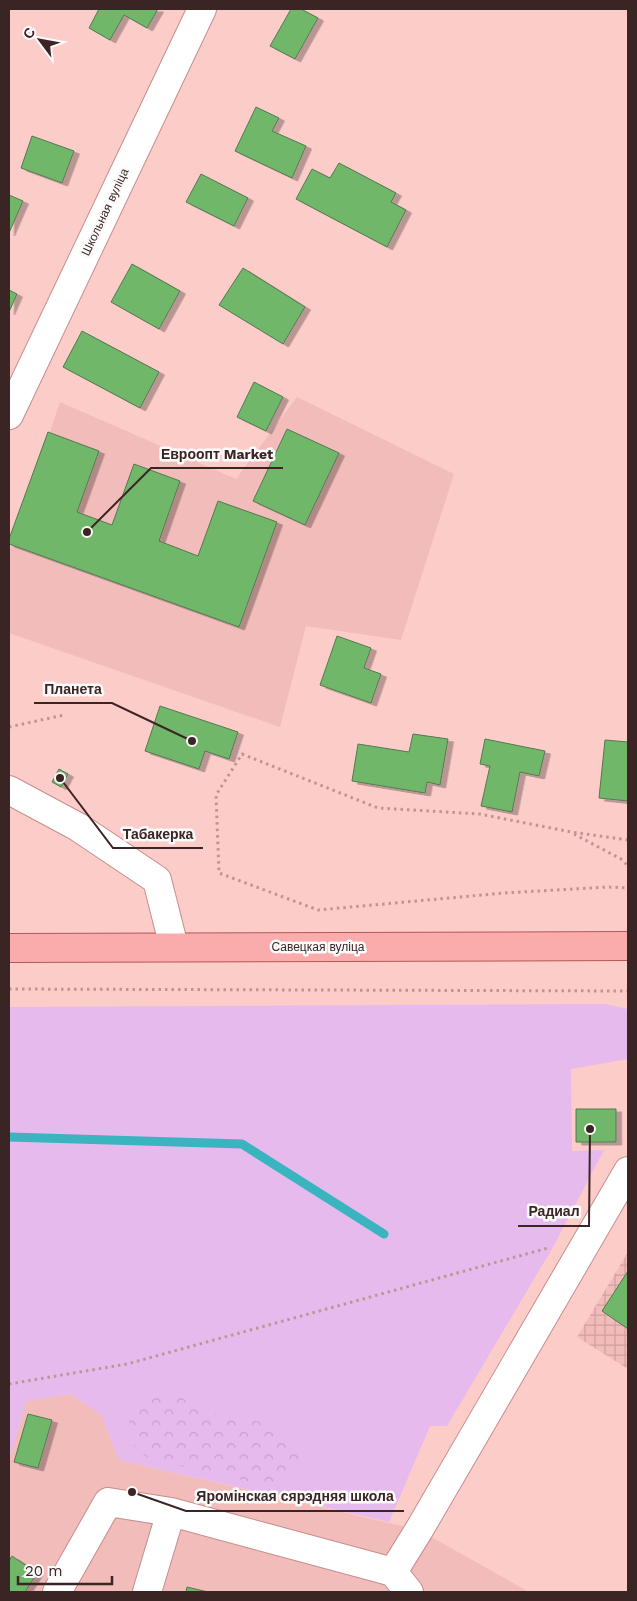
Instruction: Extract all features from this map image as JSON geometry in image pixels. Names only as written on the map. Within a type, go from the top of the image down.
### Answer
[{"type":"main road","name":"Савецкая вуліца","points":[[9,948],[628,946]]},
{"type":"street","name":"Школьная вуліца","points":[[9,415],[202,9]]},
{"type":"street","points":[[9,790],[78,827],[157,880],[174,947]]},
{"type":"street","points":[[57,1592],[108,1502],[171,1512],[401,1582],[419,1530],[628,1171]]},
{"type":"street","points":[[147,1592],[171,1512]]},
{"type":"path","points":[[9,727],[64,715]]},
{"type":"path","points":[[628,840],[571,832],[480,814],[378,808],[242,754],[216,795],[219,873],[318,910],[504,893],[608,887],[628,888]]},
{"type":"path","points":[[571,832],[621,859],[628,866]]},
{"type":"path","points":[[9,989],[628,991]]},
{"type":"path","points":[[9,1384],[127,1364],[553,1247],[580,1252]]},
{"type":"shaded area","points":[[297,397],[454,474],[401,640],[306,626],[280,727],[9,633],[9,553],[60,402],[236,479]]},
{"type":"shaded area","points":[[628,1252],[628,1369],[577,1337]]},
{"type":"shaded area","points":[[70,1394],[101,1415],[119,1460],[419,1530],[529,1592],[9,1592],[9,1461],[26,1401]]},
{"type":"green space","points":[[605,1004],[628,1009],[628,1059],[571,1069],[572,1151],[604,1150],[553,1247],[447,1426],[430,1426],[389,1522],[119,1460],[101,1415],[70,1394],[26,1401],[9,1461],[9,1007]]},
{"type":"green space","points":[[161,1394],[181,1397],[214,1413],[260,1421],[280,1429],[297,1446],[300,1457],[297,1468],[283,1480],[265,1485],[153,1460],[147,1457],[135,1446],[129,1431],[129,1423],[134,1409],[139,1402],[145,1397]]},
{"type":"building","points":[[99,9],[158,9],[147,28],[124,15],[110,40],[89,28]]},
{"type":"building","points":[[291,9],[301,9],[318,18],[295,59],[270,46]]},
{"type":"building","points":[[256,107],[279,118],[272,131],[306,146],[292,178],[235,151]]},
{"type":"building","points":[[32,136],[74,151],[62,183],[21,168]]},
{"type":"building","points":[[339,163],[396,193],[391,202],[406,210],[387,247],[296,199],[312,169],[330,178]]},
{"type":"building","points":[[201,174],[248,198],[234,226],[186,202]]},
{"type":"building","points":[[9,195],[23,201],[9,233]]},
{"type":"building","points":[[132,264],[180,291],[159,329],[111,302]]},
{"type":"building","points":[[243,268],[305,307],[283,344],[219,305]]},
{"type":"building","points":[[9,290],[17,294],[9,312]]},
{"type":"building","points":[[82,331],[159,372],[140,408],[63,367]]},
{"type":"building","points":[[254,382],[283,397],[266,431],[237,417]]},
{"type":"building","points":[[287,429],[339,453],[305,525],[253,501]]},
{"type":"building","points":[[48,432],[99,451],[77,512],[112,525],[134,464],[180,481],[159,541],[198,556],[218,501],[277,522],[239,627],[9,544],[9,539]]},
{"type":"building","points":[[337,636],[371,648],[364,668],[381,674],[371,703],[320,685]]},
{"type":"building","points":[[160,706],[238,732],[229,759],[205,751],[199,769],[145,751]]},
{"type":"building","points":[[413,734],[448,739],[440,785],[427,782],[425,793],[352,781],[358,744],[409,752]]},
{"type":"building","points":[[485,739],[545,751],[539,776],[520,772],[512,812],[481,806],[490,766],[480,764]]},
{"type":"building","points":[[605,740],[628,742],[628,801],[599,798]]},
{"type":"building","points":[[59,769],[68,774],[61,787],[52,782]]},
{"type":"building","points":[[576,1109],[616,1109],[616,1142],[576,1142]]},
{"type":"building","points":[[628,1271],[628,1329],[602,1311]]},
{"type":"building","points":[[28,1414],[52,1420],[38,1468],[14,1462]]},
{"type":"building","points":[[12,1556],[37,1573],[25,1592],[9,1592],[9,1561]]},
{"type":"building","points":[[187,1587],[208,1592],[186,1592]]},
{"type":"waterway","points":[[9,1137],[242,1144],[384,1234]]},
{"type":"place","name":"Евроопт Market","points":[[87,532]]},
{"type":"place","name":"Планета","points":[[192,741]]},
{"type":"place","name":"Табакерка","points":[[60,778]]},
{"type":"place","name":"Радиал","points":[[590,1129]]},
{"type":"place","name":"Яромінская сярэдняя школа","points":[[132,1492]]}]
